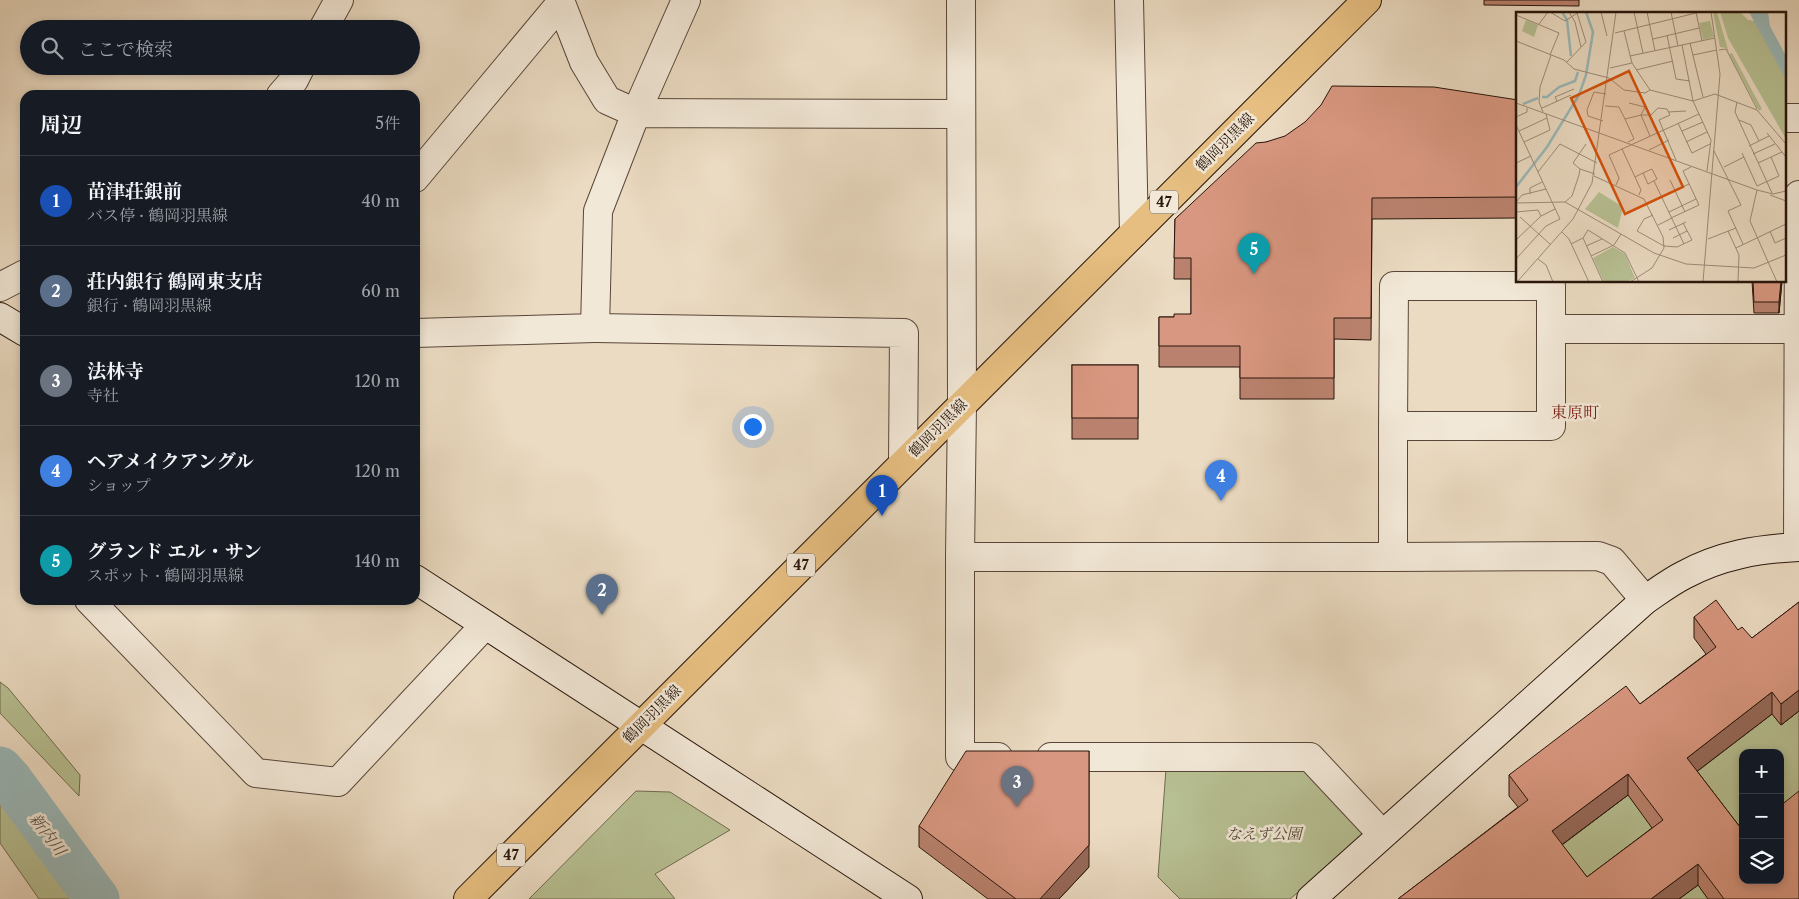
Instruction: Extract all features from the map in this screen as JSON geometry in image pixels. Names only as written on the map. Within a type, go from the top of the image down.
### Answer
[{"type":"main road","name":"鶴岡羽黒線","points":[[468,899],[1367,0]]},
{"type":"street","points":[[327,20],[339,0]]},
{"type":"street","points":[[595,328],[598,210],[636,113],[686,0]]},
{"type":"street","points":[[961,0],[962,404],[960,757],[1310,757],[1382,834]]},
{"type":"street","points":[[1129,0],[1134,233]]},
{"type":"street","points":[[420,172],[561,3],[584,62],[607,100],[636,113],[960,114]]},
{"type":"street","points":[[285,90],[296,75]]},
{"type":"street","points":[[1786,118],[1799,118]]},
{"type":"street","points":[[1311,899],[1645,600],[1683,575],[1722,558],[1760,549],[1798,547],[1799,195]]},
{"type":"street","points":[[0,286],[20,276]]},
{"type":"street","points":[[1393,426],[1551,426],[1551,286],[1394,286],[1393,426],[1393,557]]},
{"type":"street","points":[[0,316],[20,329]]},
{"type":"street","points":[[420,333],[595,328],[904,333],[903,463]]},
{"type":"street","points":[[1551,329],[1799,329]]},
{"type":"street","points":[[960,557],[1598,556],[1612,561],[1645,600]]},
{"type":"street","points":[[420,582],[908,899]]},
{"type":"street","points":[[94,605],[256,773],[338,782],[485,625]]},
{"type":"green space","points":[[0,682],[8,688],[80,775],[79,796],[0,713]]},
{"type":"green space","points":[[1799,711],[1799,812],[1784,824],[1784,749],[1739,749],[1739,849],[1663,798],[1772,714],[1781,725]]},
{"type":"green space","name":"なえず公園","points":[[1166,769],[1309,770],[1369,833],[1290,899],[1180,899],[1158,877]]},
{"type":"green space","points":[[0,784],[10,794],[83,899],[39,899],[0,843]]},
{"type":"green space","points":[[636,791],[670,792],[730,830],[655,874],[675,899],[529,899]]},
{"type":"green space","points":[[1628,795],[1663,841],[1587,898],[1552,852]]},
{"type":"green space","points":[[1698,885],[1708,899],[1679,899]]},
{"type":"building","points":[[1332,86],[1434,87],[1516,100],[1516,197],[1372,198],[1371,318],[1334,318],[1334,378],[1240,378],[1240,346],[1159,346],[1159,317],[1174,317],[1174,314],[1191,314],[1191,258],[1174,258],[1175,219],[1256,143],[1285,136],[1305,122],[1321,105]]},
{"type":"building","points":[[1753,282],[1781,282],[1779,302],[1754,302]]},
{"type":"building","points":[[1072,365],[1138,365],[1138,418],[1072,418]]},
{"type":"building","points":[[1716,600],[1738,630],[1742,627],[1752,638],[1799,602],[1799,690],[1781,704],[1772,692],[1687,758],[1739,826],[1739,884],[1784,884],[1784,803],[1799,791],[1799,899],[1724,899],[1698,864],[1651,899],[1398,899],[1528,800],[1509,775],[1626,686],[1640,704],[1716,647],[1694,617]],"holes":[[[1628,774],[1663,820],[1587,877],[1552,831]]]},
{"type":"building","points":[[966,751],[1089,751],[1089,845],[1040,899],[1016,899],[919,826]]},
{"type":"waterway","name":"新内川","points":[[0,769],[97,899]]},
{"type":"place","name":"グランド エル・サン","points":[[1254,274]]},
{"type":"place","name":"ヘアメイクアングル","points":[[1221,501]]},
{"type":"place","name":"苗津荘銀前","points":[[882,516]]},
{"type":"place","name":"荘内銀行 鶴岡東支店","points":[[602,615]]},
{"type":"place","name":"法林寺","points":[[1017,807]]},
{"type":"district","name":"東原町","points":[[1575,412]]}]
